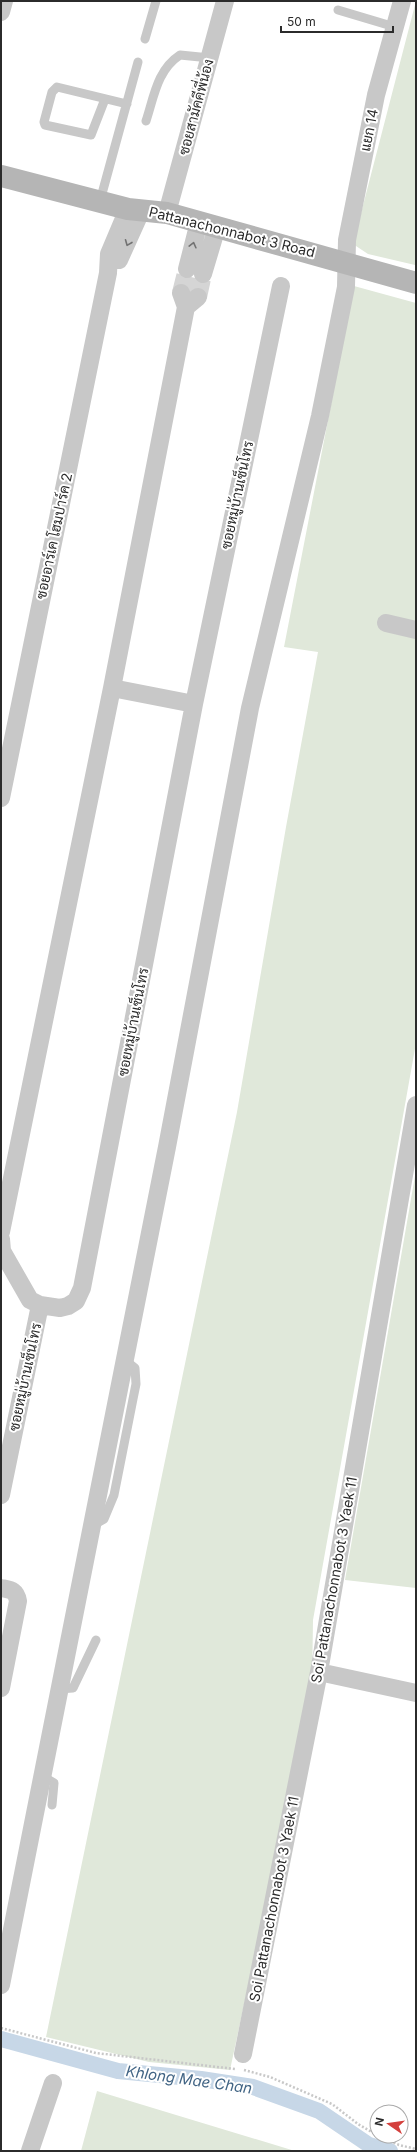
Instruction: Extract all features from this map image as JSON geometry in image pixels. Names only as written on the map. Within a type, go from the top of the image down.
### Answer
[{"type":"street","points":[[1,12],[4,1]]},
{"type":"street","name":"ซอยสามัคคีพี่น้อง","points":[[167,213],[225,1]]},
{"type":"street","name":"แยก 14","points":[[1,1985],[167,1147],[250,708],[320,416],[346,287],[347,240],[374,102],[402,1]]},
{"type":"street","name":"Pattanachonnabot 3 Road","points":[[1,176],[135,209],[167,213],[346,262],[416,283]]},
{"type":"street","name":"ซอยอาร์เค โฮมปาร์ค 2","points":[[1,798],[108,273],[110,254],[135,209]]},
{"type":"street","points":[[195,271],[208,224]]},
{"type":"street","name":"ซอยหมู่บ้านเซ็นโทร","points":[[1,1239],[2,1251],[30,1300],[40,1305],[60,1308],[68,1306],[76,1301],[82,1288],[194,704],[281,286]]},
{"type":"street","points":[[1,1232],[112,688],[188,299]]},
{"type":"street","points":[[386,623],[416,630]]},
{"type":"street","points":[[112,688],[194,704]]},
{"type":"street","name":"Soi Pattanachonnabot 3 Yaek 11","points":[[243,2054],[319,1672],[416,1105]]},
{"type":"street","name":"ซอยหมู่บ้านเซ็นโทร","points":[[1,1495],[40,1305]]},
{"type":"street","points":[[1,1588],[13,1591],[17,1595],[18,1601],[1,1688]]},
{"type":"street","points":[[319,1672],[416,1694]]},
{"type":"street","points":[[30,2151],[52,2083]]},
{"type":"lane","points":[[145,39],[156,1]]},
{"type":"lane","points":[[338,10],[395,27]]},
{"type":"lane","points":[[146,121],[160,76],[165,67],[180,56],[210,58]]},
{"type":"lane","points":[[100,200],[138,62]]},
{"type":"lane","points":[[105,99],[91,135],[46,125],[44,122],[54,89],[57,87],[127,104]]},
{"type":"lane","points":[[59,1689],[73,1688],[96,1640]]},
{"type":"lane","points":[[42,1776],[54,1783],[52,1805]]},
{"type":"path","points":[[1,2028],[96,2053],[237,2069],[270,2078],[332,2104],[369,2131]]},
{"type":"path","points":[[398,2144],[416,2149]]},
{"type":"shaded area","points":[[416,1],[415,265],[368,254],[353,244]]},
{"type":"shaded area","points":[[354,286],[416,303],[416,1043],[313,1620],[312,1687],[230,2070],[149,2062],[46,2037],[237,1112],[318,652],[284,647]]},
{"type":"shaded area","points":[[416,1170],[416,1588],[345,1580]]},
{"type":"shaded area","points":[[97,2091],[295,2151],[81,2151]]},
{"type":"waterway","name":"Khlong Mae Chan","points":[[1,2039],[118,2071],[201,2079],[253,2087],[319,2111],[369,2145],[390,2151]]},
{"type":"tunnel","points":[[181,293],[187,269]]},
{"type":"tunnel","points":[[198,297],[203,274]]}]
